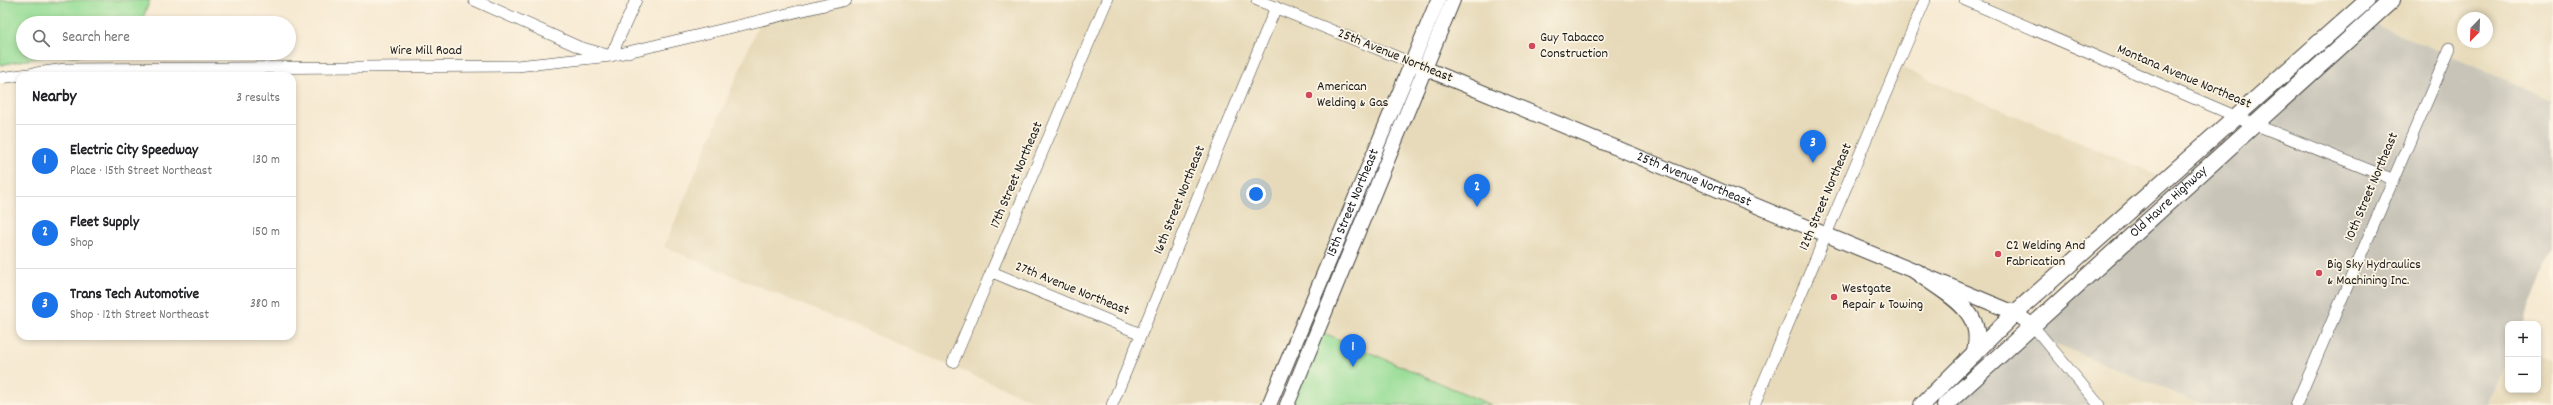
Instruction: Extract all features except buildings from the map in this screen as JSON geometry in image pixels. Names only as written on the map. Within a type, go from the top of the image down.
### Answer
[{"type":"highway","name":"Old Havre Highway","points":[[1922,405],[2015,313],[2238,117],[2367,0]]},
{"type":"highway","name":"Old Havre Highway","points":[[1945,405],[2256,125],[2392,0]]},
{"type":"highway","points":[[1917,272],[1970,313],[1978,330],[1974,354]]},
{"type":"main road","name":"15th Street Northeast","points":[[1287,405],[1418,66],[1438,0]]},
{"type":"main road","name":"15th Street Northeast","points":[[1269,405],[1418,66],[1453,0]]},
{"type":"main road","name":"25th Avenue Northeast","points":[[1418,66],[2015,313],[2033,326]]},
{"type":"street","points":[[480,1],[579,46],[611,56],[636,0]]},
{"type":"street","name":"Wire Mill Road","points":[[43,72],[65,69],[517,66],[611,56],[846,0]]},
{"type":"street","name":"17th Street Northeast","points":[[953,362],[1107,0]]},
{"type":"street","name":"25th Avenue Northeast","points":[[1257,0],[1418,66]]},
{"type":"street","name":"12th Street Northeast","points":[[1754,405],[1925,0]]},
{"type":"street","name":"Montana Avenue Northeast","points":[[1965,0],[2256,125],[2392,179]]},
{"type":"street","name":"16th Street Northeast","points":[[1112,405],[1276,7]]},
{"type":"street","name":"10th Street Northeast","points":[[2296,405],[2392,179],[2450,48]]},
{"type":"street","name":"Wire Mill Road","points":[[0,78],[16,76]]},
{"type":"street","name":"27th Avenue Northeast","points":[[992,272],[1141,334]]},
{"type":"street","name":"25th Avenue Northeast","points":[[2033,326],[2099,405]]},
{"type":"shaded area","points":[[846,0],[1439,0],[1269,405],[1044,405],[664,247],[760,21]]},
{"type":"shaded area","points":[[1453,0],[1925,0],[1897,66],[2167,179],[1922,405],[1491,405],[1317,330]]},
{"type":"shaded area","points":[[1965,0],[2367,0],[2238,117]]},
{"type":"shaded area","points":[[2392,0],[2553,0],[2553,100],[2368,21]]},
{"type":"shaded area","points":[[2368,21],[2553,100],[2553,252],[2523,321],[2505,321],[2505,364],[2487,405],[2203,405],[2044,339],[2102,405],[1945,405]]},
{"type":"shaded area","points":[[2042,338],[2203,405],[2102,405]]},
{"type":"shaded area","points":[[2541,355],[2553,360],[2553,405],[2487,405],[2505,364],[2505,393],[2541,393]]},
{"type":"green space","points":[[0,0],[150,0],[144,16],[16,16],[16,60],[26,60],[0,65]]},
{"type":"green space","points":[[1317,330],[1491,405],[1287,405]]},
{"type":"place","name":"Guy Tabacco Construction","points":[[1532,46]]},
{"type":"place","name":"American Welding & Gas","points":[[1309,95]]},
{"type":"place","name":"Trans Tech Automotive","points":[[1813,163]]},
{"type":"place","name":"Fleet Supply","points":[[1477,207]]},
{"type":"place","name":"C2 Welding And Fabrication","points":[[1998,254]]},
{"type":"place","name":"Big Sky Hydraulics & Machining Inc.","points":[[2319,273]]},
{"type":"place","name":"Westgate Repair & Towing","points":[[1834,297]]},
{"type":"place","name":"Electric City Speedway","points":[[1353,367]]}]
